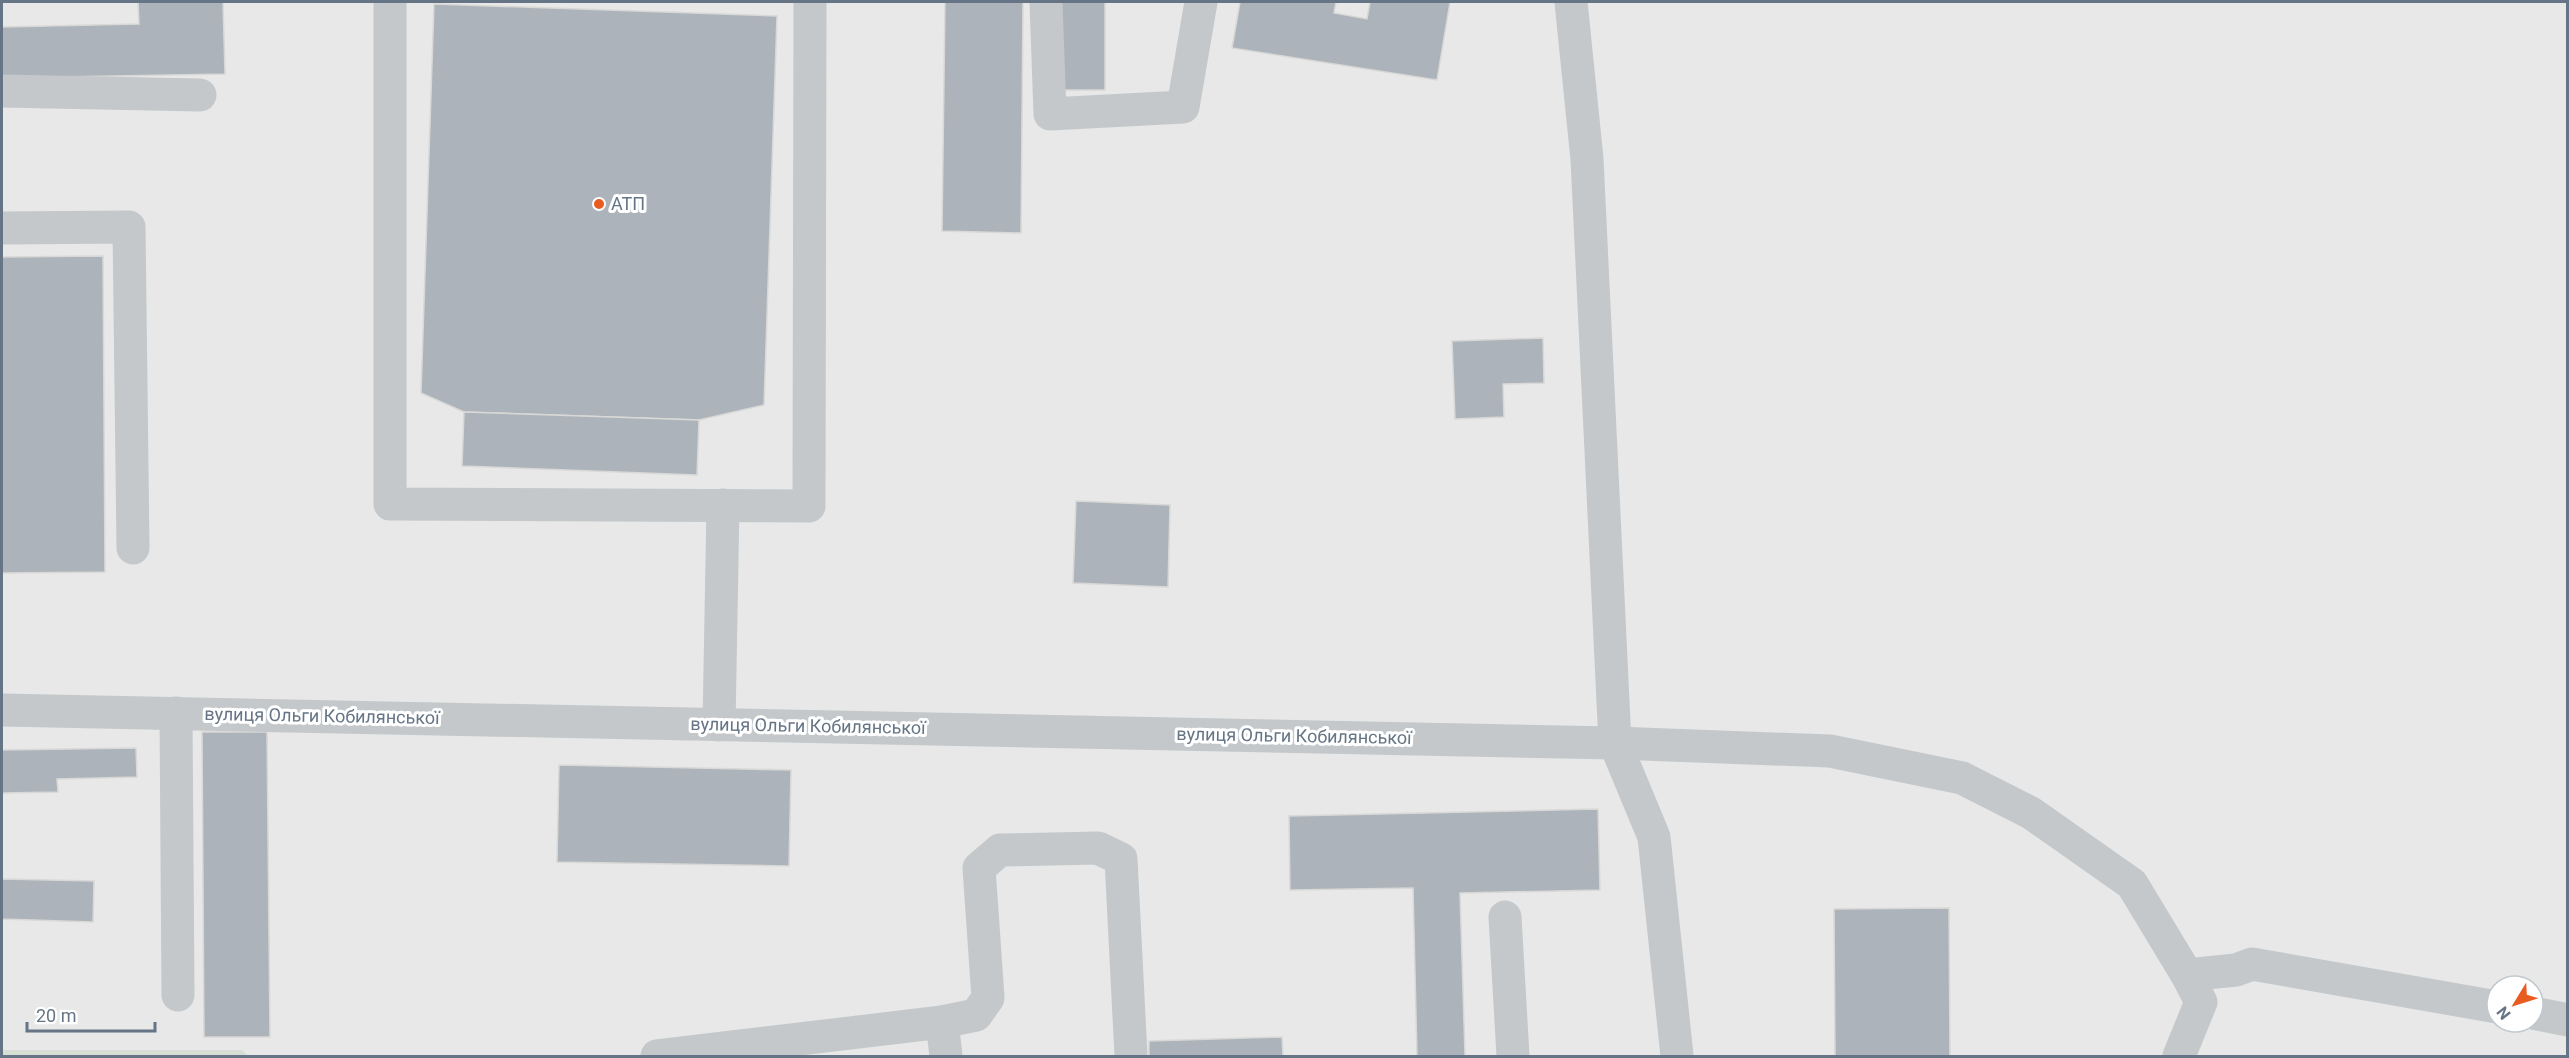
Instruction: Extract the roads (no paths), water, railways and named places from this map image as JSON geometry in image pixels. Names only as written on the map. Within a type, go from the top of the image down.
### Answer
[{"type":"street","points":[[390,2],[390,504],[723,506],[810,506],[810,2]]},
{"type":"street","points":[[1046,2],[1050,114],[1183,107],[1201,2]]},
{"type":"street","points":[[1570,2],[1587,159],[1615,742],[1654,837],[1677,1056]]},
{"type":"street","points":[[2,91],[200,95]]},
{"type":"street","points":[[2,228],[129,227],[133,548]]},
{"type":"street","points":[[719,724],[723,506]]},
{"type":"street","name":"вулиця Ольги Кобилянської","points":[[2,710],[1615,742],[1830,751],[1962,778],[2031,813],[2132,884],[2201,1002],[2179,1056]]},
{"type":"street","points":[[176,713],[178,994]]},
{"type":"street","points":[[657,1056],[942,1022],[976,1015],[988,998],[979,868],[1000,850],[1098,848],[1121,859],[1131,1056]]},
{"type":"street","points":[[1505,917],[1514,1056]]},
{"type":"street","points":[[2187,975],[2236,970],[2252,964],[2485,1004]]},
{"type":"street","points":[[2545,1015],[2568,1020]]},
{"type":"street","points":[[942,1022],[946,1056]]},
{"type":"place","name":"АТП","points":[[599,204]]}]
